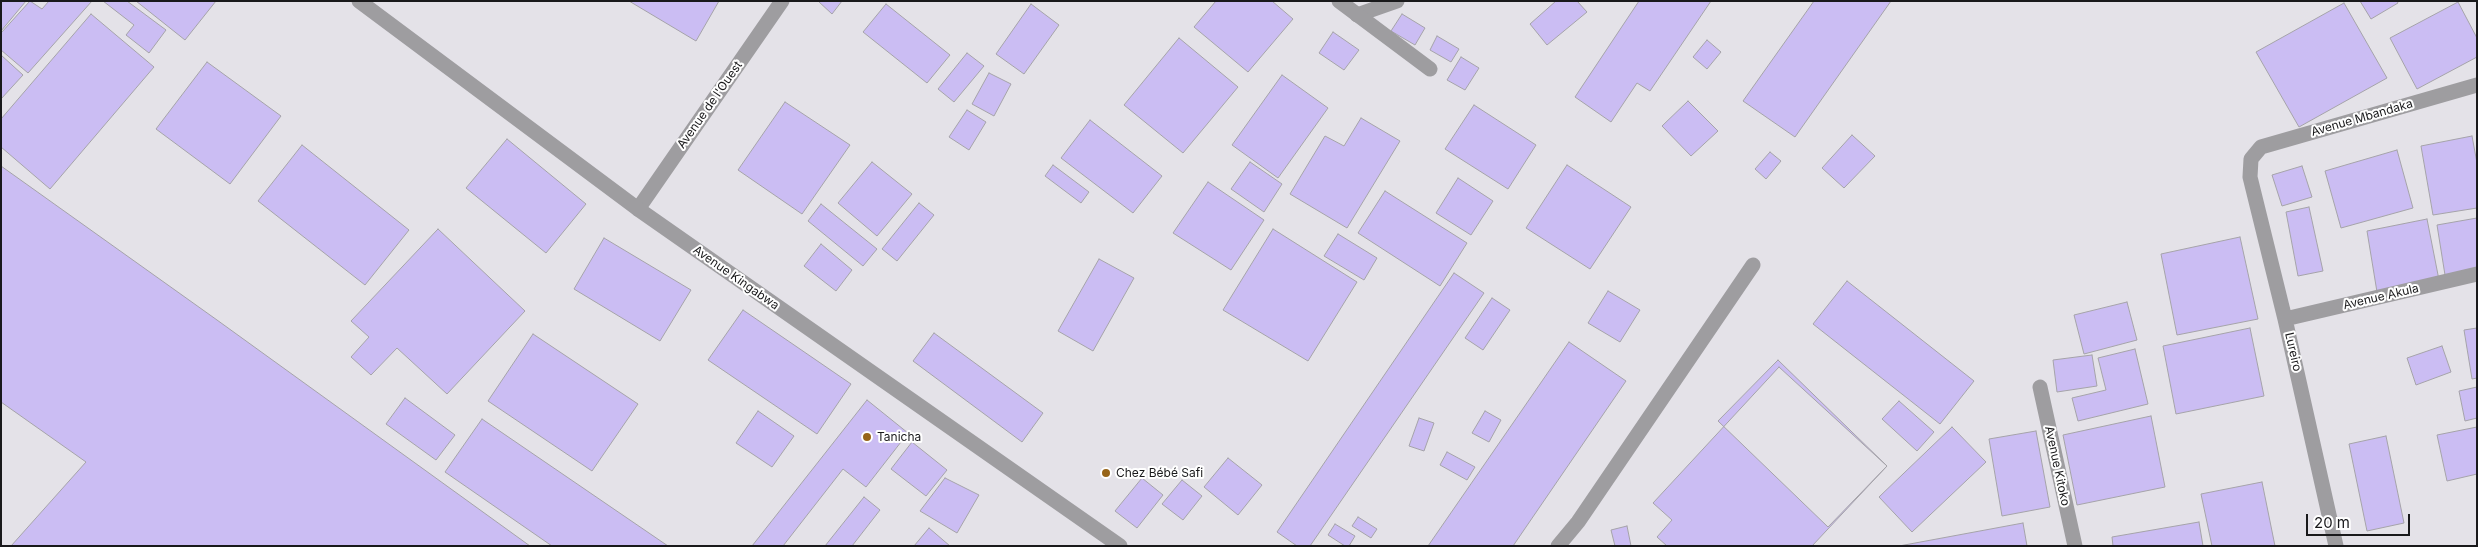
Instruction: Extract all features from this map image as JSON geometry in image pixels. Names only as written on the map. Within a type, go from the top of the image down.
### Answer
[{"type":"street","name":"Avenue Kingabwa","points":[[359,1],[638,209],[1120,546]]},
{"type":"street","name":"Avenue de l'Ouest","points":[[638,209],[782,1]]},
{"type":"street","points":[[1338,1],[1430,68]]},
{"type":"street","points":[[1358,15],[1397,1]]},
{"type":"street","name":"Avenue Mbandaka","points":[[2251,159],[2262,147],[2477,84]]},
{"type":"street","name":"Lureiro","points":[[2251,159],[2250,177],[2285,319],[2336,546]]},
{"type":"street","points":[[1558,546],[1578,522],[1754,265]]},
{"type":"street","name":"Avenue Akula","points":[[2285,319],[2477,274]]},
{"type":"street","name":"Avenue Kitoko","points":[[2040,387],[2075,546]]},
{"type":"building","points":[[1,1],[26,1],[1,31]]},
{"type":"building","points":[[30,1],[42,9],[49,1],[92,1],[28,73],[1,50],[1,33]]},
{"type":"building","points":[[103,1],[127,1],[166,30],[149,53],[126,35],[134,25]]},
{"type":"building","points":[[136,1],[216,1],[185,40]]},
{"type":"building","points":[[629,1],[719,1],[696,41]]},
{"type":"building","points":[[818,1],[842,1],[832,14]]},
{"type":"building","points":[[1216,1],[1272,1],[1293,19],[1248,72],[1194,27]]},
{"type":"building","points":[[1556,1],[1577,1],[1587,12],[1547,45],[1530,24]]},
{"type":"building","points":[[1639,1],[1711,1],[1650,91],[1637,83],[1611,122],[1575,97]]},
{"type":"building","points":[[1814,1],[1891,1],[1795,137],[1743,101]]},
{"type":"building","points":[[2360,1],[2397,1],[2398,3],[2371,19]]},
{"type":"building","points":[[2458,2],[2477,38],[2477,57],[2417,89],[2390,38]]},
{"type":"building","points":[[2344,3],[2387,78],[2299,127],[2256,52]]},
{"type":"building","points":[[886,4],[950,55],[927,83],[863,32]]},
{"type":"building","points":[[1031,4],[1059,25],[1024,74],[996,54]]},
{"type":"building","points":[[91,14],[154,67],[50,189],[1,147],[1,119]]},
{"type":"building","points":[[1402,14],[1425,28],[1415,45],[1391,31]]},
{"type":"building","points":[[1333,32],[1359,50],[1344,70],[1319,53]]},
{"type":"building","points":[[1437,36],[1459,49],[1451,62],[1430,50]]},
{"type":"building","points":[[1179,38],[1238,87],[1183,153],[1124,105]]},
{"type":"building","points":[[1707,40],[1721,52],[1707,69],[1693,57]]},
{"type":"building","points":[[967,53],[984,66],[954,102],[938,89]]},
{"type":"building","points":[[1,55],[23,75],[1,99]]},
{"type":"building","points":[[1461,57],[1479,68],[1465,90],[1447,80]]},
{"type":"building","points":[[207,62],[281,116],[230,184],[156,129]]},
{"type":"building","points":[[989,73],[1011,84],[994,116],[972,104]]},
{"type":"building","points":[[1282,75],[1328,108],[1278,178],[1232,145]]},
{"type":"building","points":[[1688,101],[1718,131],[1691,156],[1662,126]]},
{"type":"building","points":[[785,102],[850,145],[802,214],[738,170]]},
{"type":"building","points":[[1474,105],[1536,145],[1508,189],[1445,149]]},
{"type":"building","points":[[967,110],[986,122],[969,150],[949,137]]},
{"type":"building","points":[[1361,118],[1400,141],[1347,228],[1290,194],[1325,136],[1344,146]]},
{"type":"building","points":[[1090,120],[1162,176],[1133,213],[1061,158]]},
{"type":"building","points":[[1852,135],[1875,156],[1844,188],[1822,168]]},
{"type":"building","points":[[2472,136],[2477,163],[2477,208],[2433,215],[2421,146]]},
{"type":"building","points":[[507,139],[586,204],[546,253],[466,188]]},
{"type":"building","points":[[302,145],[409,230],[365,285],[258,201]]},
{"type":"building","points":[[2397,150],[2413,208],[2341,228],[2325,171]]},
{"type":"building","points":[[1770,152],[1781,161],[1766,179],[1755,169]]},
{"type":"building","points":[[872,162],[912,194],[877,236],[838,203]]},
{"type":"building","points":[[1250,162],[1282,184],[1264,212],[1231,189]]},
{"type":"building","points":[[1053,165],[1089,192],[1081,203],[1045,176]]},
{"type":"building","points":[[1567,165],[1631,207],[1590,269],[1526,228]]},
{"type":"building","points":[[1,166],[530,546],[11,546],[86,462],[1,402]]},
{"type":"building","points":[[2302,166],[2312,197],[2282,206],[2272,175]]},
{"type":"building","points":[[1458,178],[1493,201],[1471,235],[1436,213]]},
{"type":"building","points":[[1208,182],[1264,220],[1231,270],[1173,233]]},
{"type":"building","points":[[1385,191],[1467,243],[1440,286],[1358,233]]},
{"type":"building","points":[[919,203],[934,215],[897,261],[882,249]]},
{"type":"building","points":[[821,204],[877,249],[863,266],[808,221]]},
{"type":"building","points":[[2309,207],[2323,271],[2298,276],[2286,212]]},
{"type":"building","points":[[2477,218],[2477,270],[2445,275],[2437,225]]},
{"type":"building","points":[[2427,219],[2439,280],[2377,292],[2367,231]]},
{"type":"building","points":[[438,229],[525,311],[447,394],[397,348],[371,375],[351,357],[369,337],[351,321]]},
{"type":"building","points":[[1273,229],[1357,282],[1308,361],[1223,310]]},
{"type":"building","points":[[1338,234],[1377,258],[1364,280],[1324,256]]},
{"type":"building","points":[[2240,237],[2258,319],[2177,335],[2161,254]]},
{"type":"building","points":[[604,238],[691,290],[660,341],[574,289]]},
{"type":"building","points":[[821,244],[852,270],[836,291],[804,266]]},
{"type":"building","points":[[1099,259],[1134,278],[1093,351],[1058,331]]},
{"type":"building","points":[[1454,273],[1484,293],[1310,546],[1297,546],[1277,532]]},
{"type":"building","points":[[1847,281],[1974,381],[1940,424],[1813,324]]},
{"type":"building","points":[[1608,291],[1640,310],[1620,342],[1588,323]]},
{"type":"building","points":[[1492,298],[1510,310],[1483,350],[1465,338]]},
{"type":"building","points":[[2127,302],[2137,340],[2084,354],[2074,315]]},
{"type":"building","points":[[743,310],[851,384],[817,434],[708,360]]},
{"type":"building","points":[[2250,328],[2264,396],[2176,414],[2163,346]]},
{"type":"building","points":[[2477,328],[2477,378],[2472,379],[2464,330]]},
{"type":"building","points":[[934,333],[1043,413],[1022,442],[913,361]]},
{"type":"building","points":[[533,334],[638,404],[592,471],[488,401]]},
{"type":"building","points":[[1569,342],[1626,381],[1513,546],[1428,546]]},
{"type":"building","points":[[2442,346],[2451,372],[2416,385],[2407,358]]},
{"type":"building","points":[[2135,349],[2148,404],[2078,421],[2072,398],[2106,390],[2098,358]]},
{"type":"building","points":[[2092,355],[2097,386],[2057,392],[2053,360]]},
{"type":"building","points":[[1778,360],[1887,466],[1828,527],[1718,421]]},
{"type":"building","points":[[1779,367],[1887,466],[1812,546],[1667,546],[1657,537],[1672,520],[1653,503]]},
{"type":"building","points":[[2477,387],[2477,418],[2465,421],[2459,391]]},
{"type":"building","points":[[405,398],[455,435],[436,460],[386,424]]},
{"type":"building","points":[[867,400],[908,433],[866,487],[843,469],[783,546],[752,546]]},
{"type":"building","points":[[1899,401],[1934,432],[1917,451],[1882,419]]},
{"type":"building","points":[[758,411],[794,436],[772,467],[736,443]]},
{"type":"building","points":[[1485,411],[1501,420],[1489,442],[1472,433]]},
{"type":"building","points":[[2151,416],[2165,487],[2077,505],[2063,435]]},
{"type":"building","points":[[1419,418],[1434,423],[1424,451],[1409,446]]},
{"type":"building","points":[[482,419],[668,546],[552,546],[445,472]]},
{"type":"building","points":[[1952,427],[1986,462],[1912,532],[1879,497]]},
{"type":"building","points":[[2477,427],[2477,474],[2447,481],[2437,435]]},
{"type":"building","points":[[2036,431],[2050,507],[2002,516],[1989,439]]},
{"type":"building","points":[[2386,436],[2404,523],[2367,531],[2349,444]]},
{"type":"building","points":[[912,442],[947,470],[926,496],[891,469]]},
{"type":"building","points":[[1447,452],[1475,467],[1467,480],[1440,465]]},
{"type":"building","points":[[1228,458],[1262,485],[1238,515],[1204,487]]},
{"type":"building","points":[[945,478],[979,495],[957,533],[920,511]]},
{"type":"building","points":[[1142,478],[1163,495],[1137,528],[1115,511]]},
{"type":"building","points":[[1182,480],[1202,496],[1183,520],[1162,504]]},
{"type":"building","points":[[2262,482],[2275,546],[2212,546],[2201,494]]},
{"type":"building","points":[[864,497],[880,510],[852,546],[825,546]]},
{"type":"building","points":[[1358,517],[1377,529],[1371,538],[1352,526]]},
{"type":"building","points":[[2199,522],[2203,546],[2113,546],[2112,537]]},
{"type":"building","points":[[2023,523],[2027,546],[1899,546]]},
{"type":"building","points":[[1335,524],[1355,536],[1349,546],[1345,546],[1328,535]]},
{"type":"building","points":[[1627,526],[1631,546],[1615,546],[1611,530]]},
{"type":"building","points":[[929,528],[950,546],[914,546]]},
{"type":"place","name":"Tanicha","points":[[867,437]]},
{"type":"place","name":"Chez Bébé Safi","points":[[1106,473]]}]
